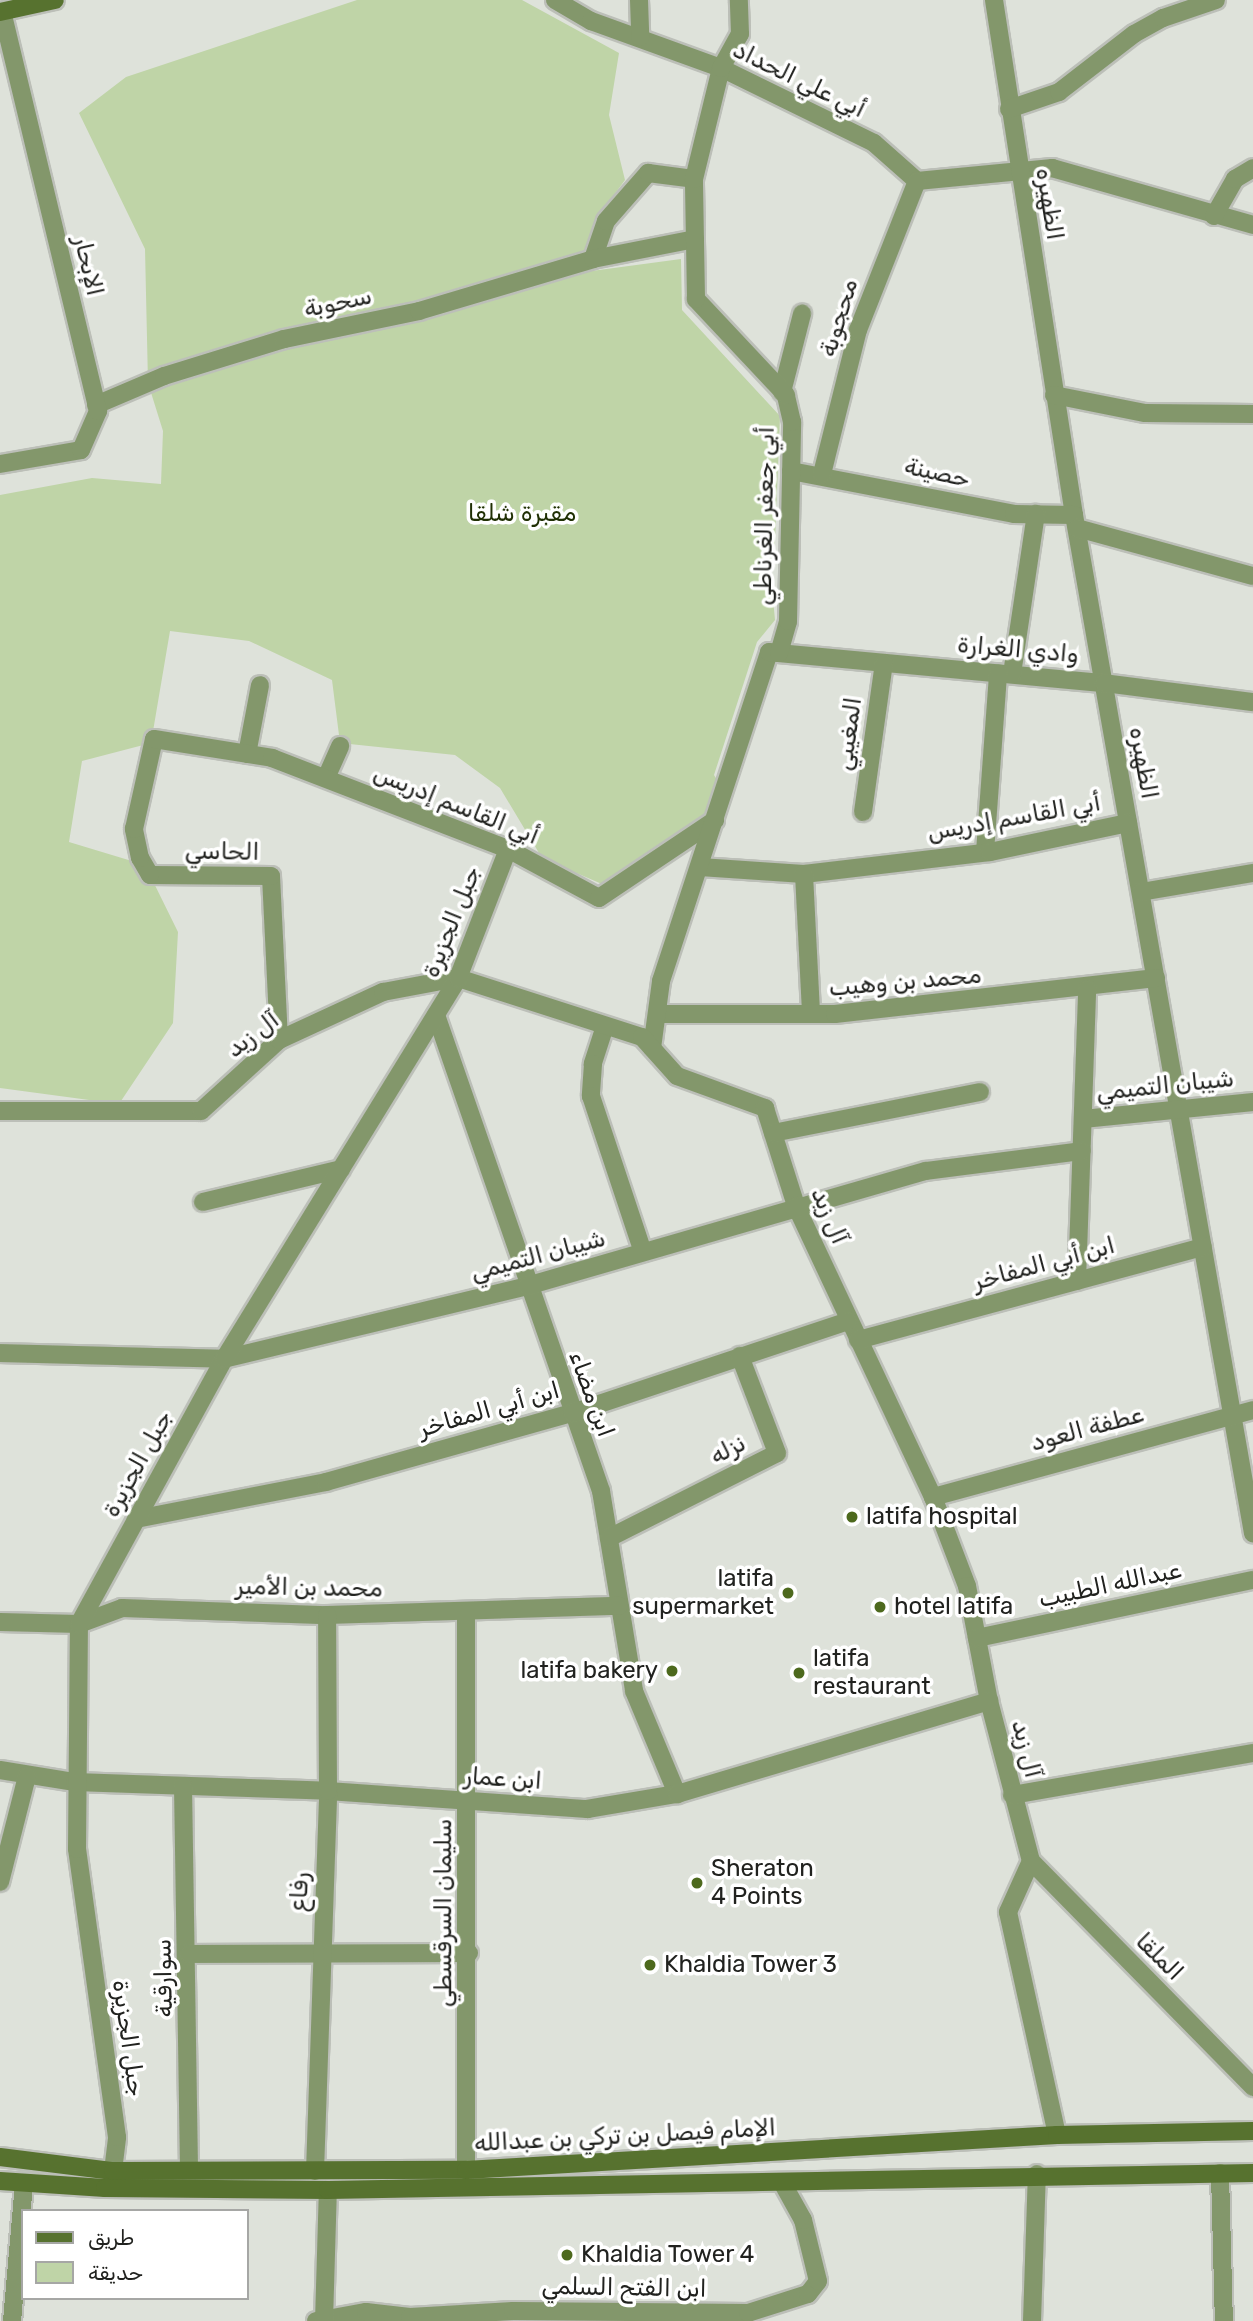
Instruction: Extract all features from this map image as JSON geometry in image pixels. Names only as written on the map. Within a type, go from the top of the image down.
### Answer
[{"type":"main road","points":[[1,12],[55,0]]},
{"type":"main road","name":"الإمام فيصل بن تركي بن عبدالله","points":[[0,2157],[113,2171],[466,2170],[1057,2135],[1253,2131]]},
{"type":"main road","name":"الإمام فيصل بن تركي بن عبدالله","points":[[0,2180],[24,2184],[328,2190],[783,2184],[1037,2174],[1253,2173]]},
{"type":"street","name":"أبي علي الحداد","points":[[555,0],[591,21],[721,68],[874,143],[917,181]]},
{"type":"street","points":[[639,0],[640,37]]},
{"type":"street","name":"أبي جعفر الغرناطي","points":[[652,1048],[662,981],[769,652],[779,653],[788,621],[792,422],[782,392],[696,299],[694,180],[721,68],[740,34],[739,0]]},
{"type":"street","name":"الظهيره","points":[[994,0],[1075,521],[1253,1532]]},
{"type":"street","points":[[1009,109],[1059,92],[1134,34],[1163,18],[1216,0]]},
{"type":"street","name":"الإبحار","points":[[0,464],[81,450],[98,411],[1,12]]},
{"type":"street","points":[[917,181],[1052,168],[1253,225]]},
{"type":"street","points":[[1214,216],[1235,179],[1253,168]]},
{"type":"street","points":[[593,259],[606,221],[648,173],[694,180]]},
{"type":"street","name":"محجوبة","points":[[822,474],[858,330],[917,181]]},
{"type":"street","name":"سحوبة","points":[[96,405],[164,376],[284,339],[419,311],[593,259],[695,240]]},
{"type":"street","points":[[782,392],[802,314]]},
{"type":"street","points":[[1054,395],[1145,413],[1253,414]]},
{"type":"street","name":"حصينة","points":[[791,471],[822,474],[1014,514],[1037,514],[1075,521],[1253,576]]},
{"type":"street","points":[[985,852],[1005,674],[1037,514]]},
{"type":"street","name":"وادي الغرارة","points":[[779,653],[1104,683],[1253,702]]},
{"type":"street","name":"المغيبي","points":[[863,812],[884,663]]},
{"type":"street","points":[[247,754],[260,685]]},
{"type":"street","name":"أبي القاسم إدريس","points":[[154,739],[272,758],[508,849],[599,898],[715,820]]},
{"type":"street","name":"الحاسي","points":[[154,739],[134,829],[140,858],[150,875],[271,876],[279,1040]]},
{"type":"street","points":[[326,778],[340,746]]},
{"type":"street","name":"أبي القاسم إدريس","points":[[700,867],[804,874],[985,852],[1128,823]]},
{"type":"street","name":"جبل الجزيرة","points":[[113,2171],[117,2137],[77,1849],[75,1782],[79,1624],[224,1359],[458,978],[508,849]]},
{"type":"street","points":[[1141,892],[1253,873]]},
{"type":"street","points":[[804,874],[811,1014]]},
{"type":"street","name":"آل زيد","points":[[0,1111],[201,1111],[279,1040],[383,992],[458,978],[642,1037],[677,1076],[765,1108],[796,1206],[933,1497],[967,1586],[989,1701],[1031,1861]]},
{"type":"street","name":"محمد بن وهيب","points":[[657,1014],[811,1014],[1087,989],[1156,978]]},
{"type":"street","points":[[1077,1281],[1087,989]]},
{"type":"street","name":"ابن مضاء","points":[[436,1014],[485,1147],[527,1286],[601,1491],[634,1691],[677,1794]]},
{"type":"street","points":[[605,1026],[593,1064],[591,1096],[643,1252]]},
{"type":"street","points":[[773,1133],[980,1092]]},
{"type":"street","name":"شيبان التميمي","points":[[1083,1119],[1180,1113],[1253,1102]]},
{"type":"street","name":"شيبان التميمي","points":[[0,1353],[224,1359],[527,1286],[796,1206],[926,1171],[1082,1151]]},
{"type":"street","points":[[203,1202],[341,1169]]},
{"type":"street","name":"ابن أبي المفاخر","points":[[858,1340],[1203,1247]]},
{"type":"street","name":"ابن أبي المفاخر","points":[[136,1520],[326,1482],[572,1413],[848,1321]]},
{"type":"street","name":"نزله","points":[[608,1538],[777,1453],[740,1356]]},
{"type":"street","name":"عطفة العود","points":[[933,1497],[1253,1410]]},
{"type":"street","name":"عبدالله الطبيب","points":[[977,1639],[1253,1580]]},
{"type":"street","name":"محمد بن الأمير","points":[[0,1622],[79,1624],[122,1608],[327,1615],[466,1614],[619,1606]]},
{"type":"street","name":"سليمان السرقسطي","points":[[466,1614],[469,1801],[466,2170]]},
{"type":"street","name":"رفاع","points":[[315,2171],[328,1791],[327,1615]]},
{"type":"street","name":"ابن عمار","points":[[0,1770],[75,1782],[328,1791],[587,1809],[677,1794],[989,1701]]},
{"type":"street","points":[[1012,1795],[1253,1753]]},
{"type":"street","points":[[0,1882],[27,1776]]},
{"type":"street","name":"سوارقية","points":[[183,1786],[189,1954],[190,2170]]},
{"type":"street","points":[[1031,1861],[1008,1912],[1057,2135]]},
{"type":"street","name":"الملقا","points":[[1031,1861],[1253,2087]]},
{"type":"street","points":[[189,1954],[469,1953]]},
{"type":"street","points":[[1220,2173],[1224,2321]]},
{"type":"street","points":[[1032,2321],[1037,2174]]},
{"type":"street","points":[[22,2209],[24,2184]]},
{"type":"street","name":"ابن الفتح السلمي","points":[[316,2321],[366,2312],[410,2319],[513,2316],[749,2317],[808,2294],[818,2281],[803,2220],[783,2184]]},
{"type":"street","points":[[324,2321],[328,2190]]},
{"type":"street","points":[[12,2321],[21,2218]]},
{"type":"green space","name":"مقبرة شلقا","points":[[357,0],[522,0],[619,53],[609,115],[625,180],[599,215],[584,272],[681,259],[682,310],[780,416],[775,542],[770,568],[775,620],[757,642],[714,775],[722,788],[696,830],[672,837],[611,888],[542,858],[500,788],[455,755],[340,743],[332,680],[249,641],[170,631],[151,743],[82,761],[69,842],[145,865],[178,932],[173,1023],[119,1104],[0,1088],[0,495],[92,478],[161,484],[163,431],[148,383],[145,249],[79,113],[126,77]]},
{"type":"place","name":"latifa hospital","points":[[852,1517]]},
{"type":"place","name":"latifa supermarket","points":[[788,1593]]},
{"type":"place","name":"hotel latifa","points":[[880,1607]]},
{"type":"place","name":"latifa bakery","points":[[672,1671]]},
{"type":"place","name":"latifa restaurant","points":[[799,1673]]},
{"type":"place","name":"Sheraton 4 Points","points":[[697,1883]]},
{"type":"place","name":"Khaldia Tower 3","points":[[650,1965]]},
{"type":"place","name":"Khaldia Tower 4","points":[[567,2255]]}]
